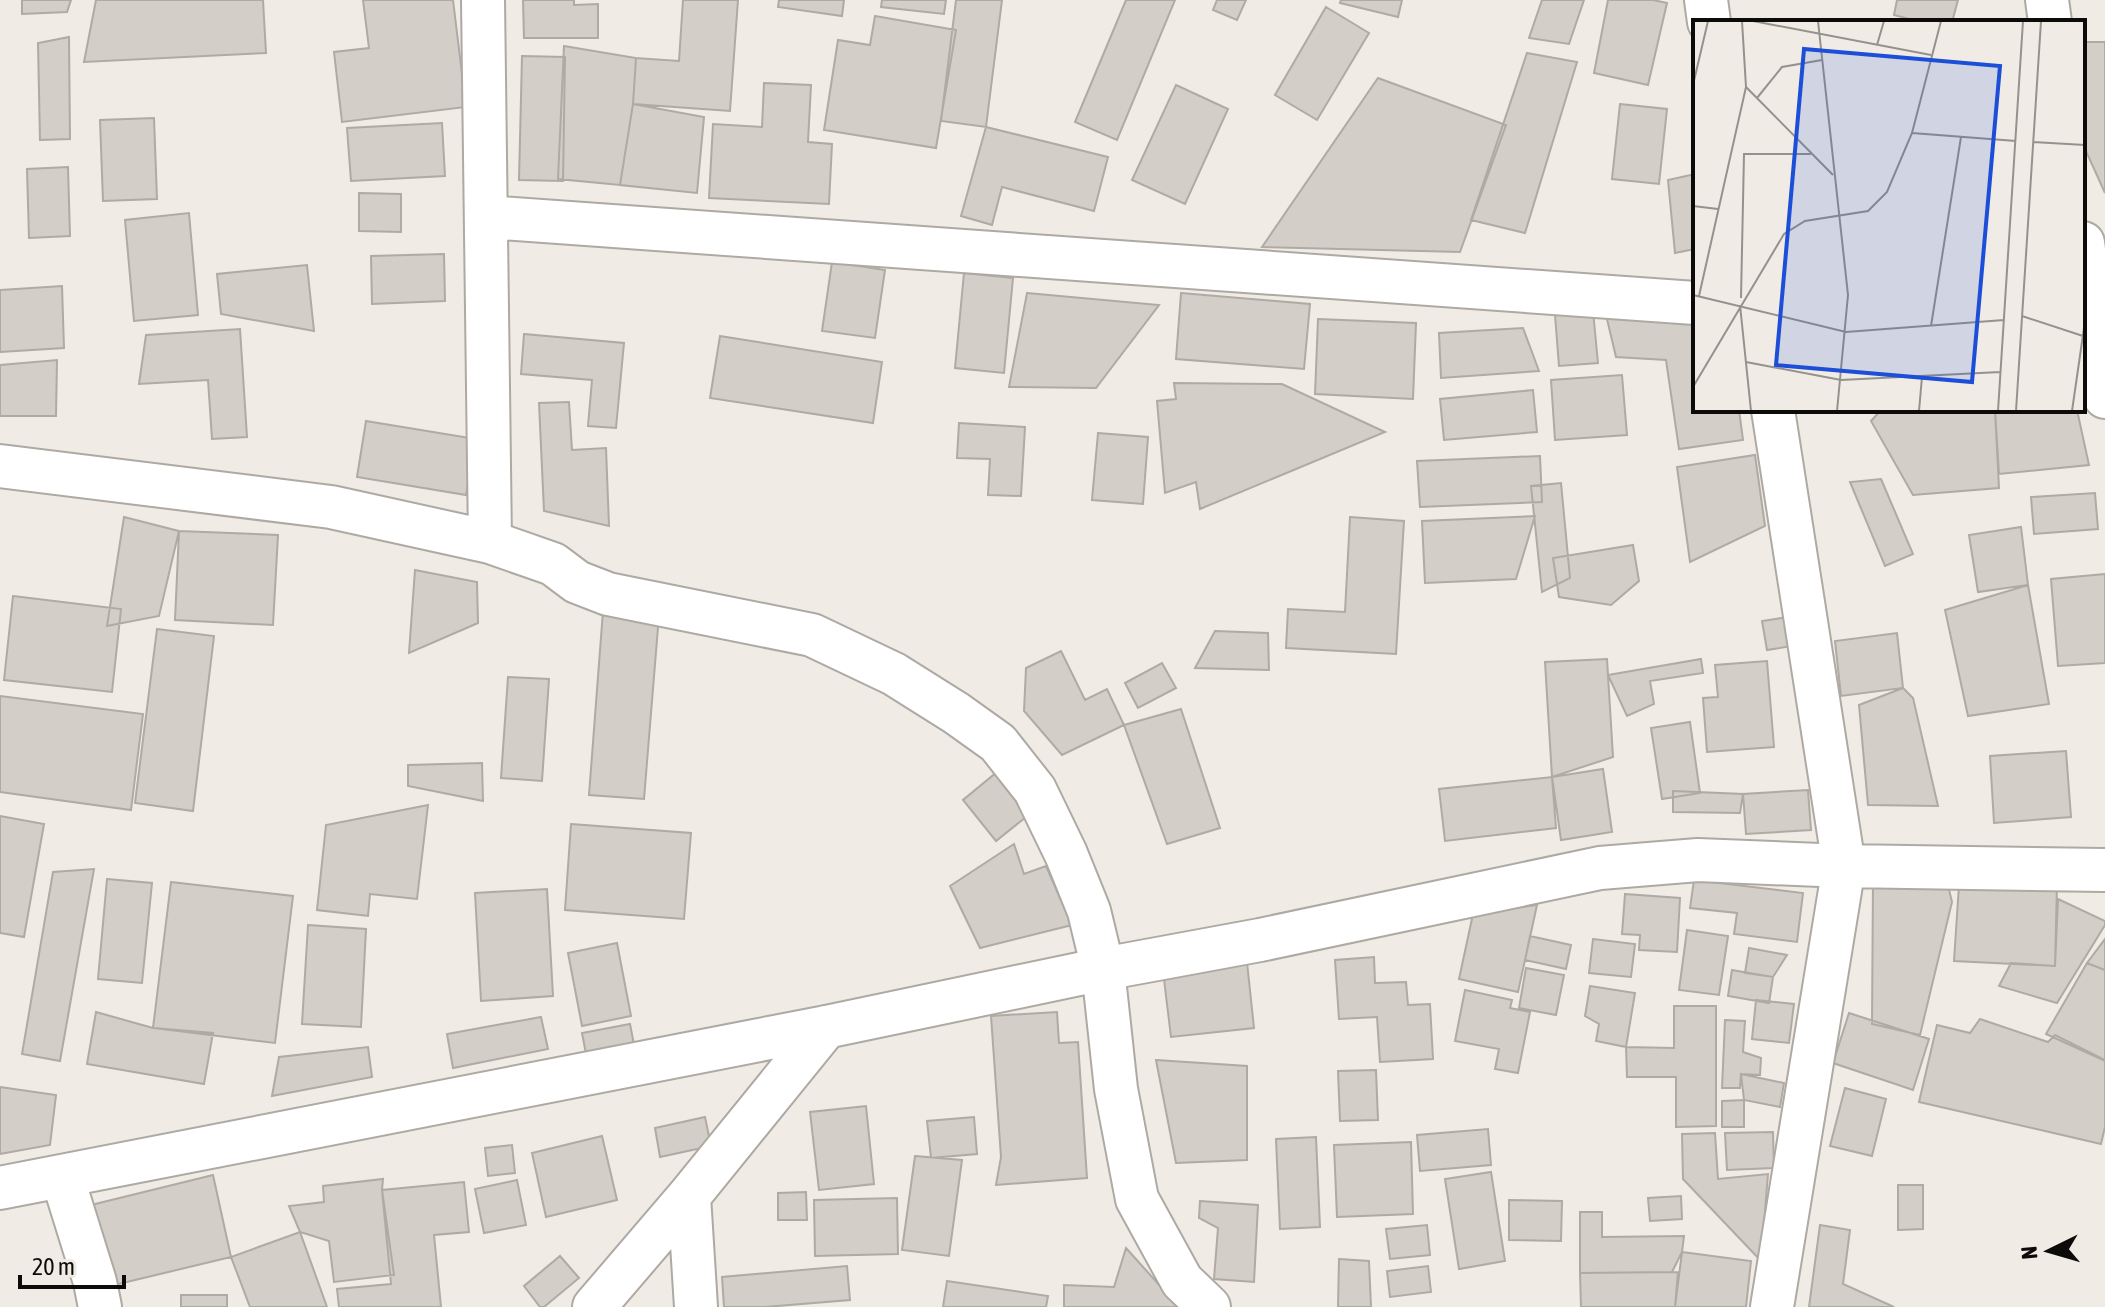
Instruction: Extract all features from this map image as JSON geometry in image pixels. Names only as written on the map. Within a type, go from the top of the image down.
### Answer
[{"type":"street","points":[[483,0],[490,542]]},
{"type":"street","points":[[1706,0],[1709,20]]},
{"type":"street","points":[[2047,0],[2050,20]]},
{"type":"street","points":[[486,217],[1693,303]]},
{"type":"street","points":[[2085,253],[2101,336],[2105,397]]},
{"type":"street","points":[[1772,1307],[1844,866],[1773,412]]},
{"type":"street","points":[[0,466],[331,507],[490,542],[553,564],[577,582],[608,594],[812,635],[894,674],[956,713],[998,743],[1035,790],[1066,854],[1089,911],[1103,969],[1116,1089],[1137,1199],[1182,1281],[1209,1307]]},
{"type":"street","points":[[0,1188],[826,1027],[1600,868],[1698,860],[1844,866],[2105,870]]},
{"type":"street","points":[[594,1307],[826,1027]]},
{"type":"street","points":[[62,1176],[100,1307]]},
{"type":"street","points":[[689,1196],[696,1307]]},
{"type":"building","points":[[22,0],[71,0],[67,12],[22,14]]},
{"type":"building","points":[[96,0],[263,0],[266,53],[84,62]]},
{"type":"building","points":[[363,0],[453,0],[466,107],[342,122],[334,52],[369,48]]},
{"type":"building","points":[[523,0],[574,0],[574,5],[598,4],[598,38],[524,38]]},
{"type":"building","points":[[683,0],[738,0],[730,111],[633,104],[636,58],[679,61]]},
{"type":"building","points":[[779,0],[844,0],[842,16],[778,7]]},
{"type":"building","points":[[882,0],[946,0],[944,14],[881,7]]},
{"type":"building","points":[[956,0],[1002,0],[986,127],[941,121]]},
{"type":"building","points":[[1126,0],[1175,0],[1117,140],[1075,122]]},
{"type":"building","points":[[1217,0],[1246,0],[1237,20],[1213,10]]},
{"type":"building","points":[[1341,0],[1402,0],[1398,17],[1340,3]]},
{"type":"building","points":[[1542,0],[1584,0],[1569,44],[1529,38]]},
{"type":"building","points":[[1608,0],[1667,3],[1648,85],[1594,73]]},
{"type":"building","points":[[1897,0],[1958,0],[1953,20],[1913,20],[1894,15]]},
{"type":"building","points":[[1326,7],[1369,33],[1317,120],[1275,95]]},
{"type":"building","points":[[875,16],[956,30],[936,148],[824,130],[838,40],[870,45]]},
{"type":"building","points":[[69,37],[70,139],[40,140],[38,43]]},
{"type":"building","points":[[2085,42],[2105,42],[2105,193],[2085,149]]},
{"type":"building","points":[[564,46],[636,58],[633,104],[620,185],[558,179]]},
{"type":"building","points":[[1527,53],[1577,62],[1525,233],[1471,220]]},
{"type":"building","points":[[522,56],[565,57],[563,181],[519,180]]},
{"type":"building","points":[[1378,78],[1506,125],[1460,252],[1262,247]]},
{"type":"building","points":[[764,83],[811,85],[808,142],[832,144],[829,204],[709,198],[713,124],[762,127]]},
{"type":"building","points":[[1176,85],[1228,109],[1185,204],[1132,180]]},
{"type":"building","points":[[633,104],[704,117],[697,193],[620,185]]},
{"type":"building","points":[[1620,104],[1667,109],[1659,184],[1612,179]]},
{"type":"building","points":[[154,118],[157,199],[103,201],[100,120]]},
{"type":"building","points":[[442,123],[445,176],[351,181],[347,128]]},
{"type":"building","points":[[986,127],[1108,157],[1094,211],[1002,187],[992,225],[961,216]]},
{"type":"building","points":[[68,167],[70,236],[29,238],[27,169]]},
{"type":"building","points":[[1693,174],[1693,249],[1675,253],[1668,180]]},
{"type":"building","points":[[359,193],[401,194],[401,232],[359,231]]},
{"type":"building","points":[[189,213],[198,315],[134,321],[125,220]]},
{"type":"building","points":[[444,254],[445,301],[372,304],[371,256]]},
{"type":"building","points":[[832,262],[885,270],[875,338],[822,331]]},
{"type":"building","points":[[307,265],[314,331],[221,314],[217,274]]},
{"type":"building","points":[[964,273],[1013,278],[1004,373],[955,368]]},
{"type":"building","points":[[62,286],[64,348],[0,352],[0,290]]},
{"type":"building","points":[[1027,293],[1159,305],[1096,388],[1009,387]]},
{"type":"building","points":[[1181,293],[1310,304],[1304,369],[1176,359]]},
{"type":"building","points":[[1593,311],[1598,363],[1559,366],[1555,315]]},
{"type":"building","points":[[1606,315],[1693,324],[1693,412],[1739,412],[1743,440],[1679,449],[1666,360],[1616,357]]},
{"type":"building","points":[[1318,319],[1416,323],[1413,399],[1315,394]]},
{"type":"building","points":[[1523,328],[1539,371],[1441,378],[1439,333]]},
{"type":"building","points":[[240,329],[247,437],[212,439],[208,380],[139,384],[146,335]]},
{"type":"building","points":[[524,334],[624,343],[616,428],[588,426],[592,380],[521,374]]},
{"type":"building","points":[[720,336],[882,362],[873,423],[710,398]]},
{"type":"building","points":[[57,360],[56,416],[0,416],[0,365]]},
{"type":"building","points":[[1622,375],[1627,435],[1555,440],[1551,380]]},
{"type":"building","points":[[1174,383],[1282,384],[1385,432],[1200,509],[1196,482],[1165,493],[1157,401],[1176,399]]},
{"type":"building","points":[[1533,390],[1537,432],[1444,440],[1440,399]]},
{"type":"building","points":[[569,402],[572,450],[606,448],[609,526],[544,511],[539,403]]},
{"type":"building","points":[[1879,412],[1995,412],[1999,488],[1913,495],[1871,421]]},
{"type":"building","points":[[1995,412],[2077,412],[2089,465],[1999,474]]},
{"type":"building","points":[[366,421],[476,439],[466,495],[357,477]]},
{"type":"building","points":[[959,423],[1025,427],[1021,496],[988,495],[990,459],[957,458]]},
{"type":"building","points":[[1098,433],[1148,437],[1143,504],[1092,500]]},
{"type":"building","points":[[1755,455],[1765,526],[1690,562],[1677,467]]},
{"type":"building","points":[[1540,456],[1542,502],[1420,507],[1417,461]]},
{"type":"building","points":[[1881,479],[1913,554],[1885,566],[1850,482]]},
{"type":"building","points":[[1561,483],[1570,578],[1542,592],[1531,486]]},
{"type":"building","points":[[2095,493],[2098,529],[2034,534],[2031,497]]},
{"type":"building","points":[[1535,516],[1516,579],[1425,583],[1422,521]]},
{"type":"building","points":[[124,517],[179,531],[159,616],[107,626]]},
{"type":"building","points":[[1350,517],[1404,521],[1396,654],[1286,648],[1288,609],[1345,612]]},
{"type":"building","points":[[2021,527],[2028,585],[1978,592],[1969,535]]},
{"type":"building","points":[[179,531],[278,535],[273,625],[175,620]]},
{"type":"building","points":[[1633,545],[1639,581],[1611,605],[1559,597],[1553,558]]},
{"type":"building","points":[[415,570],[477,582],[478,623],[409,653]]},
{"type":"building","points":[[2105,574],[2105,663],[2058,666],[2051,579]]},
{"type":"building","points":[[2028,585],[2049,704],[1968,716],[1945,610]]},
{"type":"building","points":[[13,596],[121,609],[112,692],[4,680]]},
{"type":"building","points":[[603,611],[659,615],[644,799],[589,795]]},
{"type":"building","points":[[1788,617],[1792,646],[1767,650],[1762,621]]},
{"type":"building","points":[[157,629],[214,636],[193,811],[135,803]]},
{"type":"building","points":[[1215,631],[1268,633],[1269,670],[1195,668]]},
{"type":"building","points":[[1897,633],[1903,688],[1841,696],[1835,641]]},
{"type":"building","points":[[1061,651],[1085,700],[1107,689],[1124,725],[1062,755],[1024,711],[1026,668]]},
{"type":"building","points":[[1607,659],[1613,757],[1552,777],[1545,662]]},
{"type":"building","points":[[1701,659],[1703,673],[1650,681],[1654,704],[1627,716],[1608,675]]},
{"type":"building","points":[[1767,661],[1774,747],[1707,752],[1703,698],[1718,697],[1715,665]]},
{"type":"building","points":[[1162,663],[1176,688],[1138,708],[1125,683]]},
{"type":"building","points":[[508,677],[549,679],[542,781],[501,778]]},
{"type":"building","points":[[1903,688],[1913,698],[1938,806],[1868,805],[1859,705]]},
{"type":"building","points":[[0,696],[143,714],[131,810],[0,792]]},
{"type":"building","points":[[1181,709],[1220,828],[1167,844],[1124,725]]},
{"type":"building","points":[[1690,722],[1700,793],[1662,799],[1651,728]]},
{"type":"building","points":[[2066,751],[2071,817],[1994,823],[1990,756]]},
{"type":"building","points":[[482,763],[483,801],[408,786],[408,765]]},
{"type":"building","points":[[1603,769],[1612,832],[1561,840],[1552,777]]},
{"type":"building","points":[[997,772],[1031,813],[996,841],[963,800]]},
{"type":"building","points":[[1552,777],[1556,828],[1445,841],[1439,789]]},
{"type":"building","points":[[1808,790],[1811,830],[1746,834],[1743,794]]},
{"type":"building","points":[[1673,791],[1743,794],[1740,813],[1673,812]]},
{"type":"building","points":[[428,805],[417,899],[370,894],[368,916],[317,910],[326,825]]},
{"type":"building","points":[[0,816],[44,824],[24,937],[0,933]]},
{"type":"building","points":[[571,824],[691,833],[684,919],[565,910]]},
{"type":"building","points":[[1014,844],[1024,874],[1046,866],[1072,925],[980,948],[950,886]]},
{"type":"building","points":[[94,869],[60,1061],[22,1054],[53,872]]},
{"type":"building","points":[[107,879],[152,883],[142,983],[98,979]]},
{"type":"building","points":[[1694,880],[1803,893],[1797,942],[1734,934],[1737,913],[1690,908]]},
{"type":"building","points":[[1873,880],[1947,881],[1952,902],[1920,1035],[1872,1024]]},
{"type":"building","points":[[171,882],[293,896],[275,1043],[153,1028]]},
{"type":"building","points":[[1959,885],[2057,885],[2055,966],[1954,961]]},
{"type":"building","points":[[547,889],[553,996],[481,1001],[475,893]]},
{"type":"building","points":[[1625,894],[1680,898],[1677,952],[1639,950],[1640,935],[1622,934]]},
{"type":"building","points":[[2058,899],[2105,921],[2105,925],[2057,1003],[1999,986],[2011,963],[2055,966]]},
{"type":"building","points":[[1537,905],[1518,992],[1459,979],[1473,914]]},
{"type":"building","points":[[308,925],[366,929],[361,1027],[302,1024]]},
{"type":"building","points":[[1687,930],[1728,936],[1719,995],[1679,990]]},
{"type":"building","points":[[1530,936],[1571,945],[1566,969],[1525,960]]},
{"type":"building","points":[[1593,939],[1635,944],[1631,977],[1589,973]]},
{"type":"building","points":[[2105,939],[2105,970],[2087,963]]},
{"type":"building","points":[[617,943],[631,1016],[582,1026],[568,953]]},
{"type":"building","points":[[1749,948],[1787,955],[1773,977],[1745,973]]},
{"type":"building","points":[[1374,957],[1375,983],[1406,982],[1408,1005],[1430,1004],[1433,1059],[1380,1062],[1377,1017],[1339,1019],[1335,960]]},
{"type":"building","points":[[1247,962],[1254,1028],[1171,1037],[1163,971]]},
{"type":"building","points":[[2087,963],[2105,970],[2105,1061],[2046,1034]]},
{"type":"building","points":[[1526,968],[1564,975],[1556,1015],[1519,1008]]},
{"type":"building","points":[[1732,970],[1773,977],[1769,1003],[1728,996]]},
{"type":"building","points":[[1590,986],[1635,993],[1626,1047],[1596,1041],[1599,1024],[1585,1016]]},
{"type":"building","points":[[1465,990],[1512,1000],[1510,1008],[1530,1012],[1518,1073],[1495,1069],[1499,1049],[1455,1041]]},
{"type":"building","points":[[1756,1000],[1794,1004],[1789,1043],[1752,1039]]},
{"type":"building","points":[[1674,1006],[1716,1006],[1716,1126],[1676,1127],[1676,1077],[1627,1077],[1626,1047],[1674,1048]]},
{"type":"building","points":[[96,1012],[153,1028],[213,1033],[204,1084],[87,1064]]},
{"type":"building","points":[[1057,1012],[1059,1043],[1078,1042],[1087,1178],[996,1185],[1001,1157],[991,1016]]},
{"type":"building","points":[[1849,1013],[1929,1039],[1913,1090],[1833,1063]]},
{"type":"building","points":[[541,1017],[548,1049],[453,1068],[447,1034]]},
{"type":"building","points":[[1980,1019],[2048,1042],[2055,1035],[2105,1060],[2105,1127],[2101,1144],[1919,1102],[1937,1025],[1970,1033]]},
{"type":"building","points":[[1725,1020],[1745,1021],[1743,1052],[1761,1058],[1760,1075],[1741,1074],[1740,1088],[1722,1088]]},
{"type":"building","points":[[630,1024],[635,1050],[587,1059],[582,1033]]},
{"type":"building","points":[[368,1047],[372,1077],[272,1096],[279,1057]]},
{"type":"building","points":[[1156,1060],[1247,1066],[1247,1160],[1176,1163]]},
{"type":"building","points":[[1376,1070],[1378,1120],[1340,1121],[1338,1071]]},
{"type":"building","points":[[1741,1074],[1784,1083],[1780,1107],[1744,1100]]},
{"type":"building","points":[[0,1087],[56,1095],[50,1145],[0,1154]]},
{"type":"building","points":[[1845,1088],[1886,1099],[1872,1156],[1830,1146]]},
{"type":"building","points":[[1744,1100],[1744,1127],[1722,1127],[1722,1101]]},
{"type":"building","points":[[866,1106],[874,1184],[819,1190],[810,1112]]},
{"type":"building","points":[[705,1117],[711,1146],[660,1157],[655,1128]]},
{"type":"building","points":[[974,1117],[977,1154],[931,1158],[927,1121]]},
{"type":"building","points":[[1488,1129],[1491,1165],[1420,1171],[1417,1135]]},
{"type":"building","points":[[1773,1132],[1774,1168],[1727,1170],[1725,1133]]},
{"type":"building","points":[[1715,1133],[1718,1179],[1768,1174],[1761,1261],[1683,1179],[1682,1134]]},
{"type":"building","points":[[602,1136],[617,1200],[546,1217],[532,1153]]},
{"type":"building","points":[[1316,1137],[1320,1227],[1280,1229],[1276,1139]]},
{"type":"building","points":[[1411,1142],[1413,1214],[1337,1217],[1334,1145]]},
{"type":"building","points":[[512,1145],[515,1173],[488,1176],[485,1148]]},
{"type":"building","points":[[915,1156],[962,1160],[949,1256],[902,1250]]},
{"type":"building","points":[[1491,1172],[1505,1261],[1459,1269],[1445,1179]]},
{"type":"building","points":[[213,1175],[231,1257],[110,1286],[91,1205]]},
{"type":"building","points":[[383,1179],[394,1275],[334,1282],[329,1241],[300,1232],[289,1206],[324,1202],[323,1186]]},
{"type":"building","points":[[517,1180],[526,1225],[484,1233],[475,1189]]},
{"type":"building","points":[[464,1182],[469,1232],[434,1235],[441,1307],[339,1307],[337,1289],[391,1284],[382,1190]]},
{"type":"building","points":[[1898,1185],[1923,1185],[1923,1229],[1898,1230]]},
{"type":"building","points":[[806,1192],[807,1220],[778,1220],[778,1193]]},
{"type":"building","points":[[1681,1196],[1682,1219],[1650,1221],[1648,1198]]},
{"type":"building","points":[[897,1198],[898,1254],[815,1256],[814,1200]]},
{"type":"building","points":[[1509,1200],[1562,1201],[1561,1241],[1509,1240]]},
{"type":"building","points":[[1200,1201],[1258,1205],[1254,1282],[1214,1279],[1218,1228],[1199,1218]]},
{"type":"building","points":[[1580,1212],[1602,1212],[1602,1237],[1684,1236],[1682,1252],[1672,1272],[1580,1273]]},
{"type":"building","points":[[1427,1225],[1430,1255],[1390,1259],[1386,1229]]},
{"type":"building","points":[[1820,1225],[1850,1230],[1843,1284],[1894,1307],[1809,1307]]},
{"type":"building","points":[[300,1232],[327,1307],[250,1307],[231,1257]]},
{"type":"building","points":[[1126,1248],[1179,1307],[1064,1307],[1064,1285],[1114,1287]]},
{"type":"building","points":[[1682,1252],[1751,1261],[1746,1307],[1675,1307]]},
{"type":"building","points":[[560,1256],[579,1278],[540,1307],[524,1286]]},
{"type":"building","points":[[1339,1259],[1369,1261],[1371,1307],[1338,1307]]},
{"type":"building","points":[[847,1266],[850,1300],[724,1307],[722,1277]]},
{"type":"building","points":[[1428,1266],[1431,1292],[1390,1297],[1387,1271]]},
{"type":"building","points":[[1678,1272],[1675,1307],[1581,1307],[1580,1273]]},
{"type":"building","points":[[947,1281],[1048,1296],[1046,1307],[943,1307]]},
{"type":"building","points":[[181,1295],[227,1295],[227,1307],[181,1307]]}]
